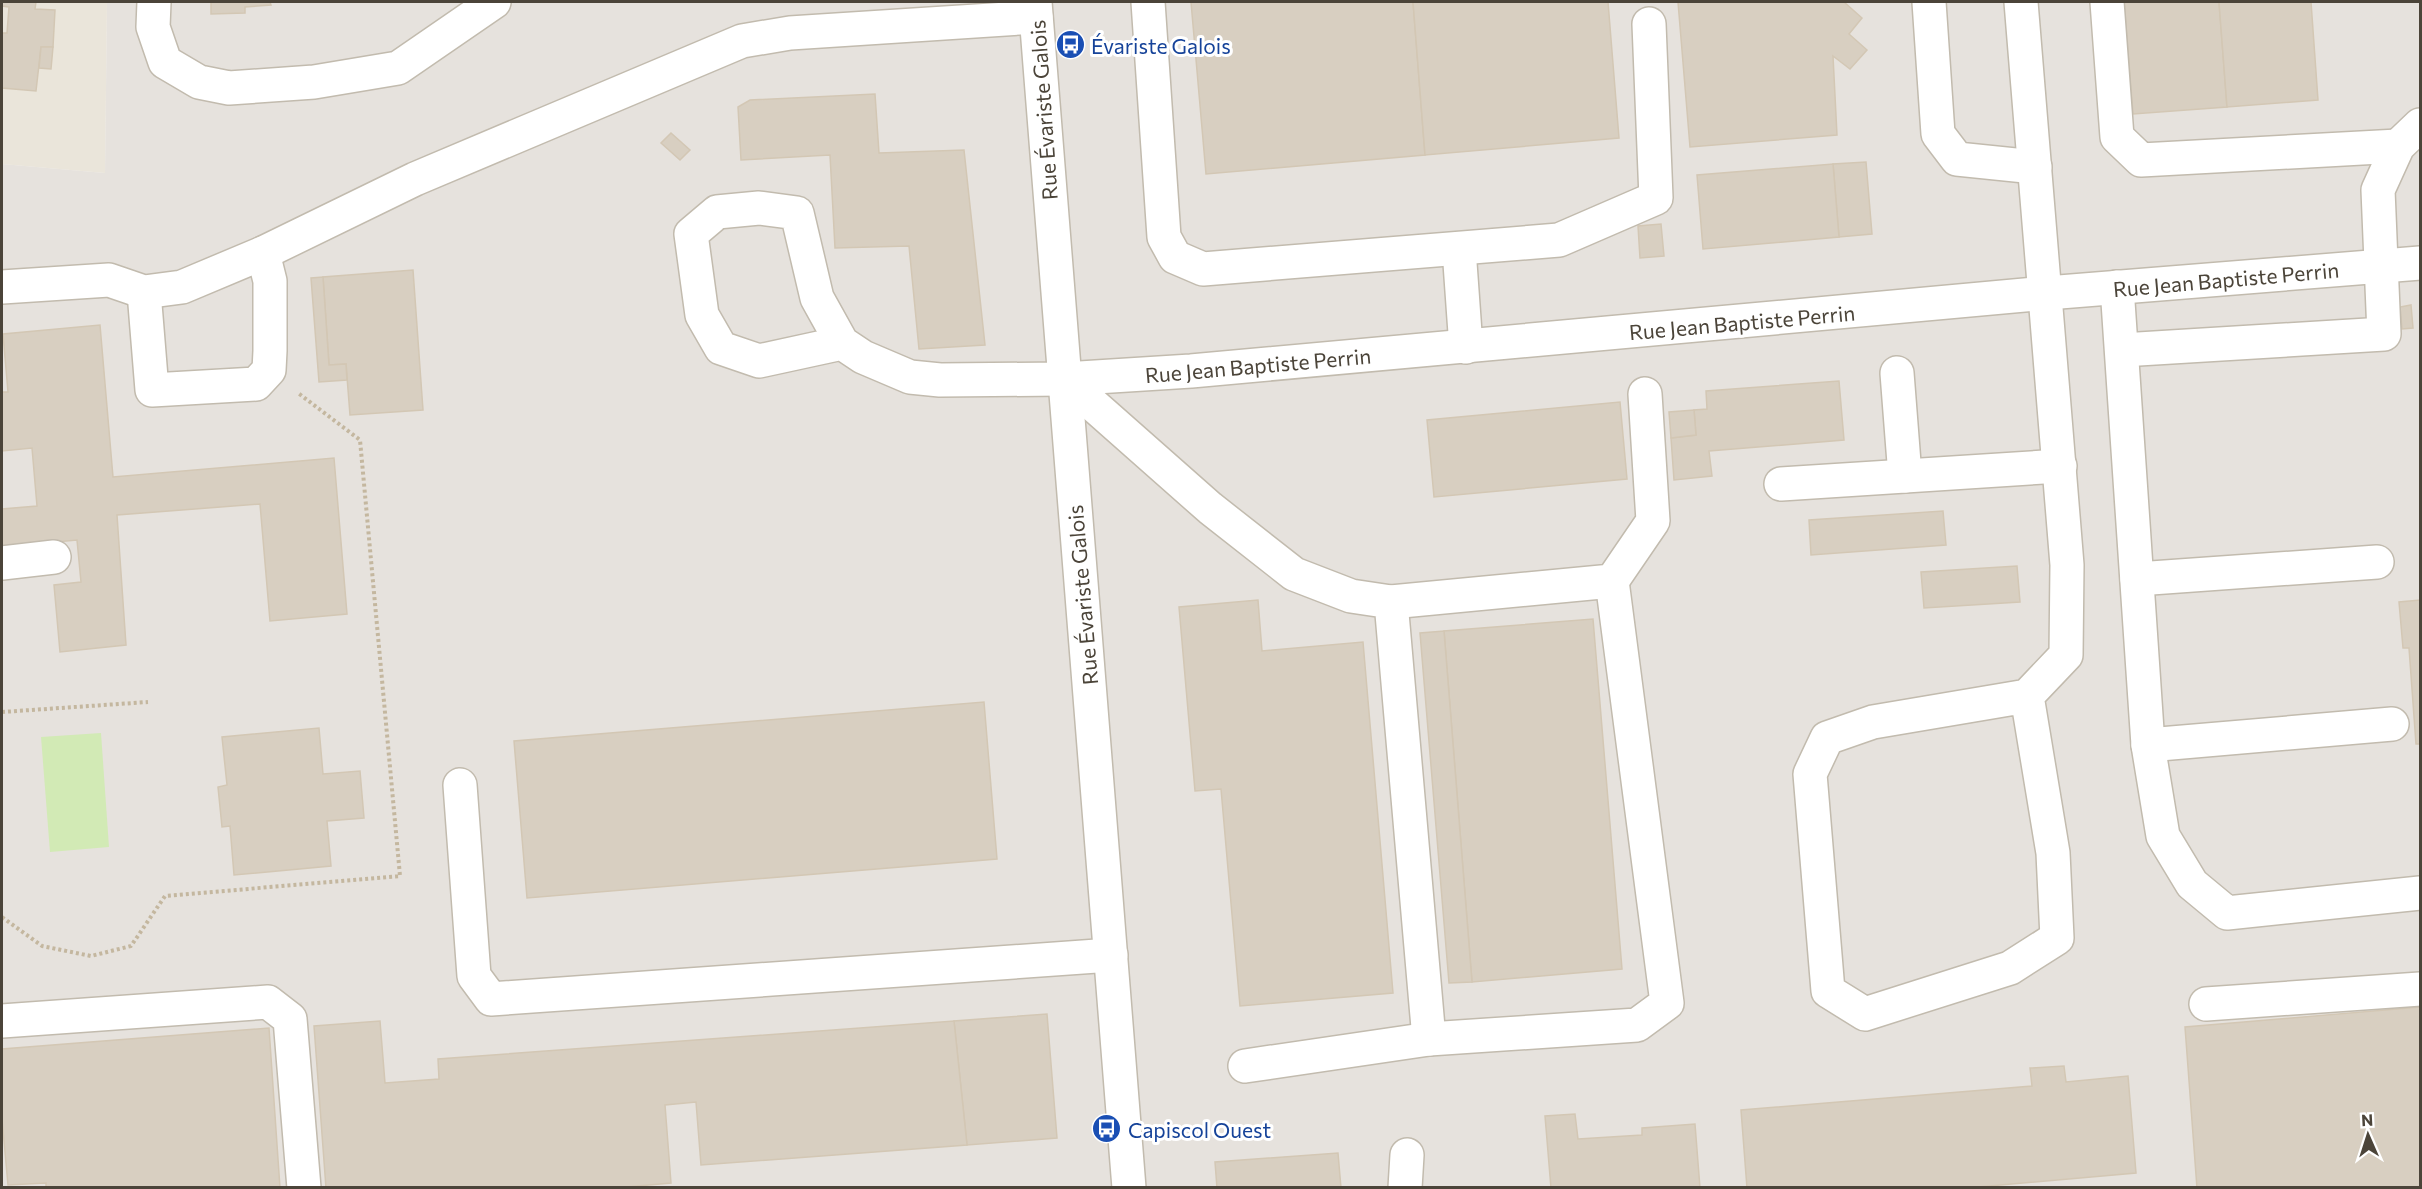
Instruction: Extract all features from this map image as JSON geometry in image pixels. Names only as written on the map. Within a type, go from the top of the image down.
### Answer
[{"type":"street","points":[[154,2],[153,27],[165,62],[199,82],[229,87],[314,82],[399,68],[494,2]]},
{"type":"street","points":[[1148,2],[1164,237],[1175,257],[1203,269],[1559,240],[1656,198],[1649,24]]},
{"type":"street","points":[[1929,2],[1938,134],[1958,159],[2036,167]]},
{"type":"street","points":[[2021,2],[2047,293],[2067,565],[2066,655],[2027,696],[1873,722],[1827,738],[1810,774],[1828,991],[1865,1014],[2010,968],[2057,938],[2053,853],[2027,696]]},
{"type":"street","points":[[2107,2],[2117,137],[2141,160],[2409,136]]},
{"type":"street","points":[[2,286],[109,280],[144,292],[182,287],[263,253],[416,179],[742,41],[790,33],[1036,9]]},
{"type":"street","name":"Rue Évariste Galois","points":[[1036,9],[1129,1188]]},
{"type":"street","points":[[2122,350],[2384,334],[2378,190],[2409,136]]},
{"type":"street","points":[[759,208],[797,213],[817,298],[842,343],[759,361],[721,348],[702,315],[691,234],[717,212],[759,208]]},
{"type":"street","points":[[1459,249],[1466,347]]},
{"type":"street","points":[[144,292],[152,390],[256,384],[269,370],[270,281],[263,253]]},
{"type":"street","name":"Rue Jean Baptiste Perrin","points":[[842,343],[863,357],[910,377],[939,380],[1064,380],[1466,347],[2047,293],[2421,263]]},
{"type":"street","points":[[2117,287],[2148,745],[2163,836],[2192,884],[2227,913],[2421,893]]},
{"type":"street","points":[[1897,373],[1905,476]]},
{"type":"street","points":[[1064,380],[1210,508],[1294,574],[1351,596],[1390,602],[1612,581]]},
{"type":"street","points":[[1245,1066],[1429,1039],[1638,1025],[1667,1003],[1612,581],[1653,521],[1644,394]]},
{"type":"street","points":[[1781,484],[2060,466]]},
{"type":"street","points":[[2,563],[54,557]]},
{"type":"street","points":[[2137,579],[2377,562]]},
{"type":"street","points":[[1390,602],[1429,1039]]},
{"type":"street","points":[[2148,745],[2392,724]]},
{"type":"street","points":[[460,785],[474,976],[491,999],[1111,955]]},
{"type":"street","points":[[2206,1004],[2421,989]]},
{"type":"street","points":[[2,1021],[268,1002],[290,1019],[304,1188]]},
{"type":"street","points":[[1405,1188],[1407,1155]]},
{"type":"path","points":[[2,917],[42,946],[91,956],[131,946],[165,896],[400,876],[360,440],[269,370]]},
{"type":"path","points":[[2,712],[148,702]]},
{"type":"shaded area","points":[[2,2],[107,2],[105,173],[2,164]]},
{"type":"shaded area","points":[[107,2],[2420,2],[2420,1187],[2,1187],[2,164],[105,173]]},
{"type":"green space","points":[[101,733],[109,847],[50,852],[41,737]]},
{"type":"building","points":[[2,2],[36,2],[35,9],[55,10],[53,47],[41,47],[36,91],[2,88],[2,33],[7,33],[9,7],[2,6]]},
{"type":"building","points":[[211,2],[270,2],[271,5],[245,7],[245,13],[211,14]]},
{"type":"building","points":[[1191,2],[1413,2],[1425,155],[1206,174]]},
{"type":"building","points":[[1413,2],[1608,2],[1619,138],[1425,155]]},
{"type":"building","points":[[1678,2],[1844,2],[1862,18],[1849,34],[1867,50],[1850,69],[1833,56],[1837,135],[1690,147]]},
{"type":"building","points":[[2124,2],[2219,2],[2227,107],[2133,114]]},
{"type":"building","points":[[2219,2],[2311,2],[2318,100],[2227,107]]},
{"type":"building","points":[[41,47],[53,47],[51,69],[39,68]]},
{"type":"building","points":[[875,94],[879,153],[964,150],[985,345],[919,349],[909,246],[835,248],[830,155],[741,160],[738,107],[750,100]]},
{"type":"building","points":[[671,133],[690,150],[680,160],[661,143]]},
{"type":"building","points":[[1866,162],[1872,234],[1839,237],[1833,164]]},
{"type":"building","points":[[1833,164],[1839,237],[1703,249],[1697,175]]},
{"type":"building","points":[[1661,224],[1664,256],[1640,258],[1638,226]]},
{"type":"building","points":[[413,270],[423,410],[350,415],[346,364],[329,365],[323,277]]},
{"type":"building","points":[[323,277],[329,365],[346,364],[347,380],[319,382],[311,278]]},
{"type":"building","points":[[2411,305],[2413,328],[2402,329],[2400,307]]},
{"type":"building","points":[[100,325],[113,477],[334,458],[347,614],[270,621],[260,504],[117,515],[126,645],[60,652],[54,585],[81,582],[77,540],[2,547],[2,509],[37,506],[32,448],[2,451],[2,392],[8,392],[3,334]]},
{"type":"building","points":[[1839,381],[1844,440],[1709,451],[1712,476],[1674,480],[1671,438],[1696,435],[1694,410],[1707,409],[1706,391]]},
{"type":"building","points":[[1620,402],[1627,479],[1434,497],[1427,420]]},
{"type":"building","points":[[1694,410],[1696,435],[1671,438],[1669,412]]},
{"type":"building","points":[[1943,511],[1946,545],[1811,555],[1809,520]]},
{"type":"building","points":[[2017,566],[2020,602],[1924,608],[1921,572]]},
{"type":"building","points":[[1258,600],[1262,651],[1363,642],[1393,993],[1240,1006],[1221,789],[1195,791],[1179,607]]},
{"type":"building","points":[[2420,600],[2420,744],[2416,744],[2409,648],[2403,648],[2399,602]]},
{"type":"building","points":[[1593,619],[1622,969],[1472,982],[1444,631]]},
{"type":"building","points":[[1444,631],[1472,982],[1449,983],[1420,633]]},
{"type":"building","points":[[984,702],[997,859],[527,898],[514,741]]},
{"type":"building","points":[[319,728],[323,774],[360,771],[364,818],[327,821],[331,866],[234,875],[230,826],[222,827],[218,787],[227,785],[222,737]]},
{"type":"building","points":[[2420,1007],[2420,1188],[2197,1188],[2185,1027]]},
{"type":"building","points":[[1047,1014],[1057,1138],[967,1145],[954,1021]]},
{"type":"building","points":[[380,1021],[385,1083],[439,1079],[438,1059],[954,1021],[967,1145],[701,1165],[696,1102],[665,1105],[671,1183],[615,1188],[326,1188],[314,1026]]},
{"type":"building","points":[[269,1028],[280,1188],[46,1188],[46,1183],[8,1185],[2,1119],[2,1049]]},
{"type":"building","points":[[2064,1066],[2066,1082],[2128,1076],[2136,1173],[1967,1188],[1747,1188],[1741,1110],[2032,1086],[2030,1068]]},
{"type":"building","points":[[1575,1114],[1578,1139],[1642,1135],[1642,1128],[1695,1124],[1700,1188],[1551,1188],[1545,1116]]},
{"type":"building","points":[[1338,1153],[1341,1188],[1217,1188],[1215,1162]]},
{"type":"place","name":"Évariste Galois","points":[[1070,45]]},
{"type":"place","name":"Capiscol Ouest","points":[[1107,1129]]}]
